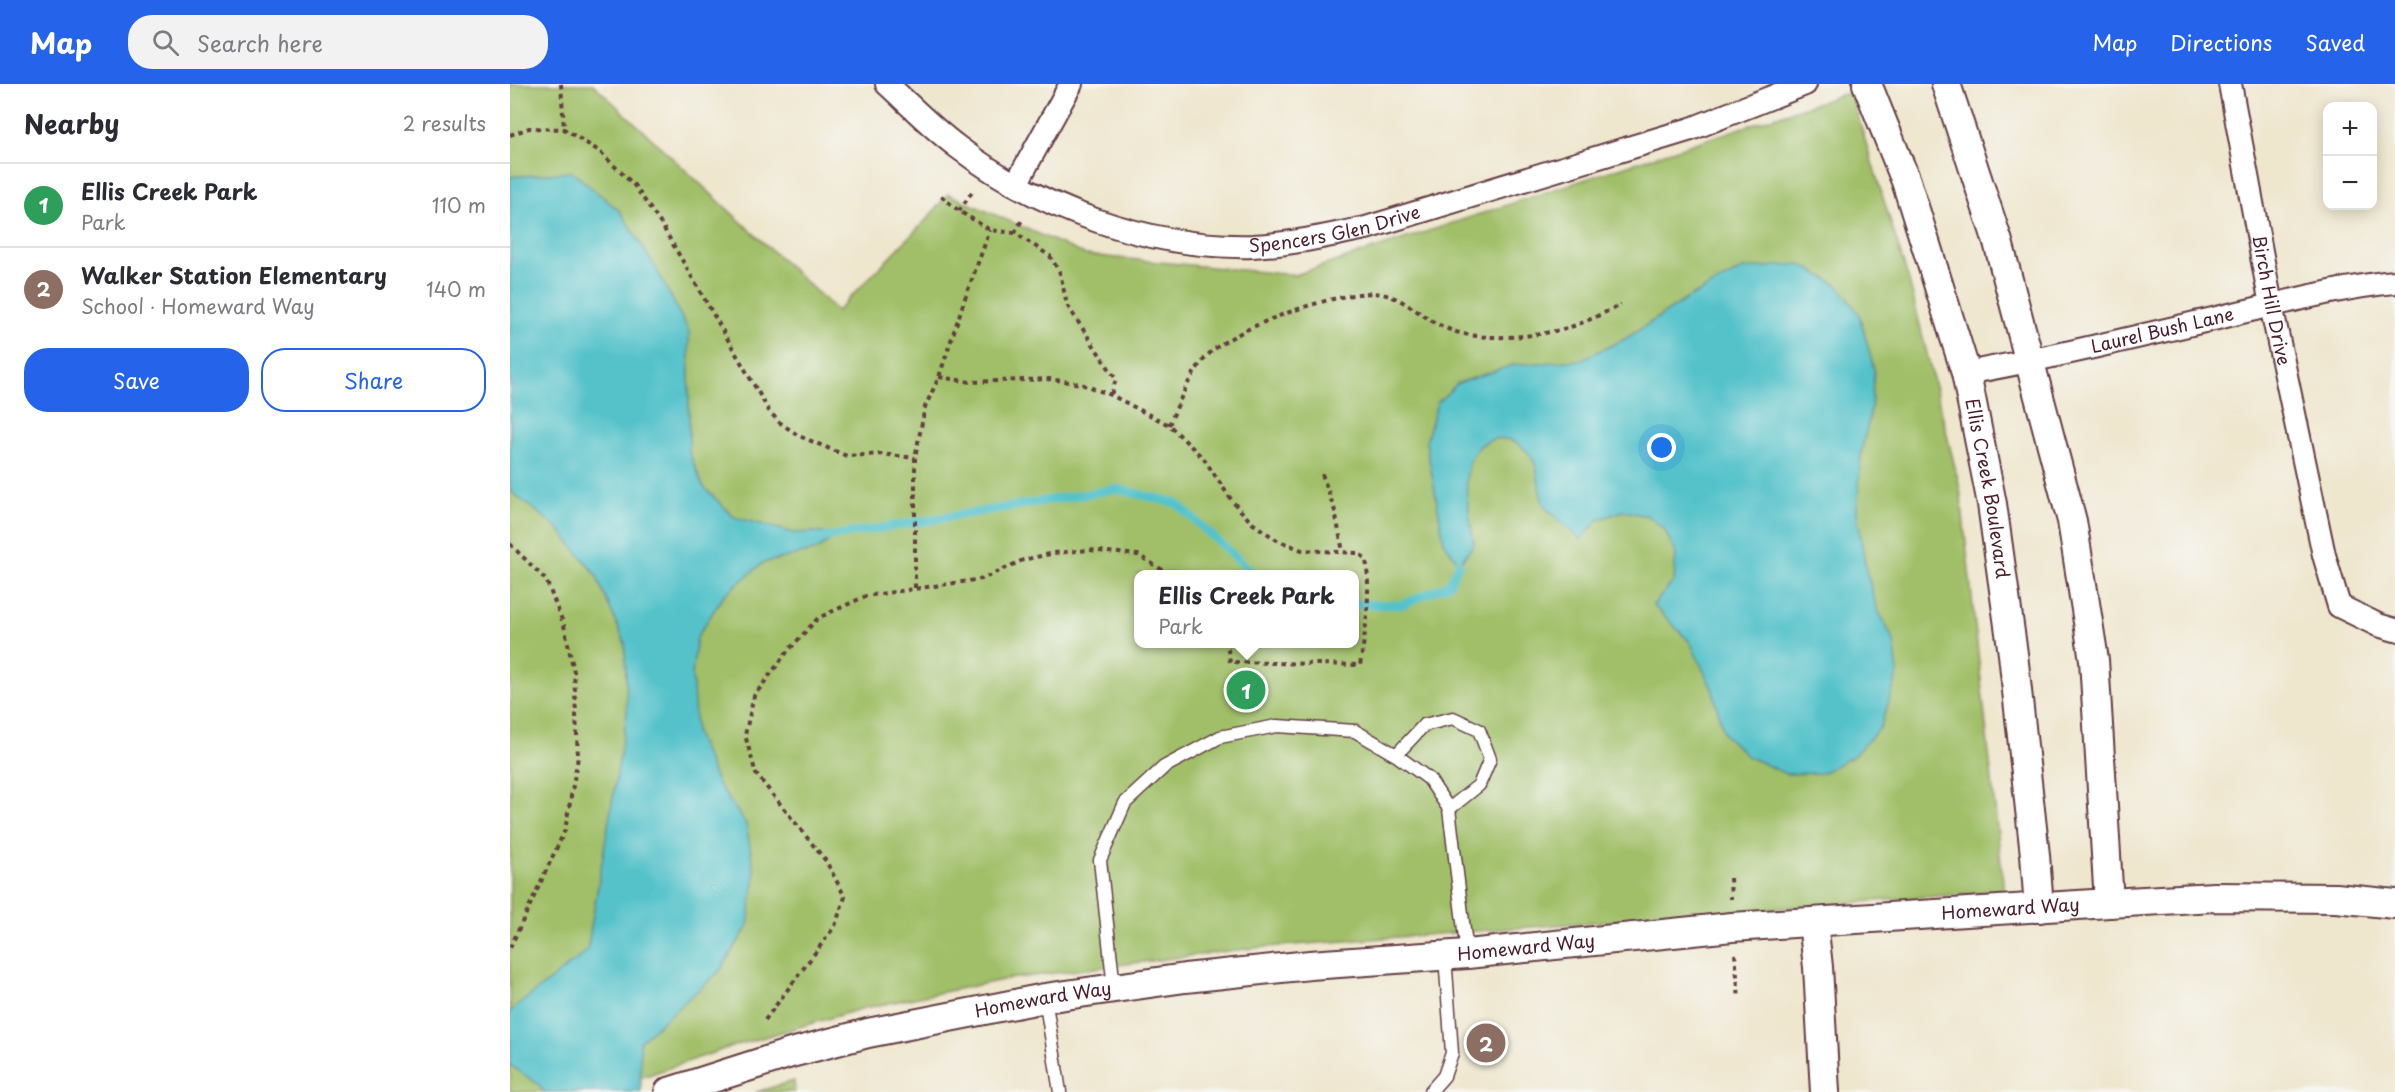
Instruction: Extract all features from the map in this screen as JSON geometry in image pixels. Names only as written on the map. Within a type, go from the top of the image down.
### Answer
[{"type":"street","name":"Spencers Glen Drive","points":[[888,84],[960,149],[1016,184],[1062,208],[1095,220],[1164,238],[1244,246],[1311,240],[1366,228],[1691,129],[1805,84]]},
{"type":"street","points":[[1016,184],[1071,84]]},
{"type":"street","name":"Ellis Creek Boulevard","points":[[1867,84],[1906,181],[1966,373],[1992,504],[2011,642],[2035,855],[2038,908]]},
{"type":"street","points":[[1946,84],[1998,242],[2072,521],[2094,660],[2109,903]]},
{"type":"street","name":"Birch Hill Drive","points":[[2230,84],[2271,305],[2324,555],[2339,606],[2378,625],[2395,630]]},
{"type":"street","name":"Laurel Bush Lane","points":[[1966,373],[2031,362],[2271,305],[2395,282]]},
{"type":"street","name":"Homeward Way","points":[[676,1090],[791,1053],[868,1033],[1045,998],[1310,965],[1456,955],[1732,927],[2214,897],[2336,898],[2395,904]]},
{"type":"street","points":[[1813,922],[1818,967],[1825,1092]]},
{"type":"lane","points":[[1396,755],[1424,725],[1453,718],[1479,730],[1490,759],[1479,785],[1449,809]]},
{"type":"lane","points":[[1114,988],[1100,860],[1125,803],[1164,767],[1220,737],[1277,726],[1355,731],[1396,755],[1429,779],[1449,809],[1456,955],[1452,1053],[1444,1076],[1430,1092]]},
{"type":"lane","points":[[1045,998],[1060,1092]]},
{"type":"path","points":[[561,84],[564,129]]},
{"type":"path","points":[[510,135],[529,128],[564,129],[599,151],[633,185],[663,227],[769,411],[779,422],[799,436],[847,456],[881,454],[915,458]]},
{"type":"path","points":[[941,196],[959,211],[990,230],[1015,233],[1050,256],[1060,273],[1067,305],[1116,380],[1111,395]]},
{"type":"path","points":[[915,588],[915,458],[925,407],[939,377],[990,230]]},
{"type":"path","points":[[1169,425],[1191,376],[1210,352],[1272,318],[1311,304],[1364,293],[1381,294],[1400,299],[1445,328],[1474,336],[1509,338],[1567,328],[1621,305]]},
{"type":"path","points":[[939,377],[971,382],[1050,379],[1081,384],[1111,395],[1169,425],[1204,459],[1232,501],[1252,523],[1277,540],[1302,550],[1358,553],[1366,559],[1369,580],[1365,638],[1360,665],[1230,662],[1228,648]]},
{"type":"path","points":[[1322,474],[1335,511],[1343,552]]},
{"type":"path","points":[[510,544],[546,580],[564,626],[574,672],[578,757],[566,830],[510,948]]},
{"type":"path","points":[[765,1020],[835,926],[845,897],[826,861],[756,774],[745,735],[754,696],[787,652],[818,618],[866,596],[981,579],[1023,560],[1054,553],[1089,550],[1137,555],[1162,570]]},
{"type":"green space","points":[[510,84],[593,84],[837,311],[927,219],[948,194],[1086,255],[1295,275],[1850,92],[1909,281],[1960,488],[2004,891],[1253,948],[1008,979],[864,1008],[727,1048],[599,1092],[510,1092]]},
{"type":"green space","points":[[794,1081],[795,1092],[756,1092]]},
{"type":"water","points":[[572,172],[620,211],[656,268],[689,332],[689,452],[703,486],[734,517],[794,533],[815,532],[837,535],[817,550],[763,563],[724,595],[697,637],[692,674],[696,734],[718,784],[746,824],[755,875],[748,926],[720,971],[640,1041],[641,1092],[544,1092],[539,1085],[510,1065],[510,1013],[512,1010],[587,951],[627,713],[625,644],[596,575],[558,528],[510,491],[510,177]]},
{"type":"water","points":[[1800,264],[1838,285],[1859,314],[1874,369],[1871,410],[1861,453],[1857,512],[1866,570],[1877,608],[1894,641],[1898,673],[1880,728],[1852,757],[1822,773],[1786,774],[1747,756],[1724,734],[1713,691],[1690,642],[1653,605],[1674,581],[1676,553],[1664,529],[1648,516],[1623,511],[1598,520],[1581,540],[1544,505],[1536,467],[1528,453],[1515,442],[1495,439],[1479,447],[1471,458],[1467,471],[1467,501],[1474,544],[1459,564],[1444,542],[1426,442],[1437,403],[1458,383],[1513,365],[1580,360],[1627,338],[1688,298],[1743,269]]},
{"type":"waterway","points":[[827,537],[1117,489],[1176,503],[1250,570]]},
{"type":"waterway","points":[[1359,604],[1402,605],[1449,584],[1459,564]]},
{"type":"place","name":"Ellis Creek Park","points":[[1246,690]]},
{"type":"place","name":"Walker Station Elementary","points":[[1486,1043]]}]
